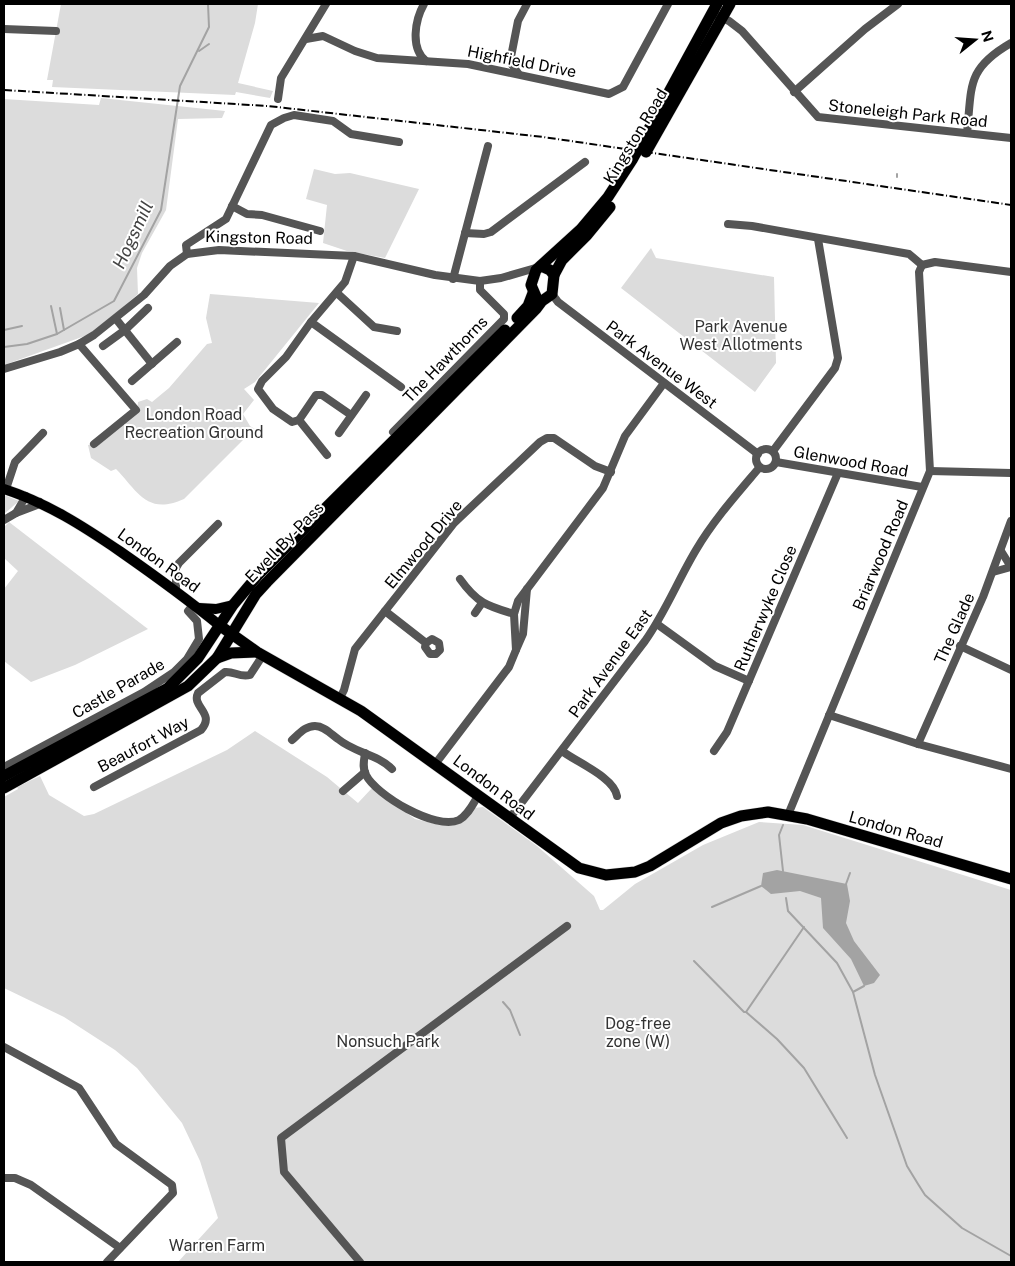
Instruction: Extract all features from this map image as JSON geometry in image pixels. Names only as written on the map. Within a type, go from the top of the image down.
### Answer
[{"type":"highway","name":"Kingston Road","points":[[540,267],[581,230],[608,197],[632,160],[717,4]]},
{"type":"highway","name":"Kingston Road","points":[[554,274],[562,260],[587,235],[615,201],[730,4]]},
{"type":"highway","points":[[532,289],[547,297],[554,274],[550,270],[540,267]]},
{"type":"highway","name":"Ewell By-Pass","points":[[4,776],[131,709],[168,688],[181,677],[198,658],[218,625],[259,574],[523,312],[532,289],[534,274],[540,267]]},
{"type":"highway","name":"Ewell By-Pass","points":[[4,788],[178,693],[197,678],[217,658],[256,595],[547,297]]},
{"type":"highway","points":[[218,625],[229,622],[244,602],[256,595]]},
{"type":"highway","name":"London Road","points":[[218,625],[260,654],[361,711],[419,754],[436,763],[571,865],[592,872],[616,875],[635,872],[650,866],[703,832],[728,820],[755,813],[788,814],[1011,879]]},
{"type":"highway","points":[[181,677],[200,665],[222,634],[232,635]]},
{"type":"highway","points":[[217,658],[231,652],[260,654]]},
{"type":"main road","name":"London Road","points":[[5,489],[26,496],[68,516],[176,591],[218,625]]},
{"type":"main road","points":[[196,606],[216,610],[233,605]]},
{"type":"street","points":[[278,100],[281,78],[326,4]]},
{"type":"street","points":[[404,59],[411,56],[416,46],[417,24],[424,4]]},
{"type":"street","points":[[499,69],[510,62],[518,21],[527,4]]},
{"type":"street","name":"Highfield Drive","points":[[323,36],[362,54],[499,69],[609,94],[617,92],[625,84],[668,4]]},
{"type":"street","points":[[794,92],[865,28],[898,4]]},
{"type":"street","points":[[702,32],[709,28],[715,18],[723,18]]},
{"type":"street","name":"Stoneleigh Park Road","points":[[723,18],[742,30],[812,113],[822,118],[1011,138]]},
{"type":"street","points":[[306,39],[323,36],[316,21]]},
{"type":"street","points":[[4,29],[56,31]]},
{"type":"street","points":[[967,133],[974,76],[987,59],[1011,43]]},
{"type":"street","points":[[416,46],[420,56],[426,61]]},
{"type":"street","points":[[510,62],[518,73]]},
{"type":"street","points":[[187,254],[186,246],[226,219],[271,125],[284,118],[294,116],[333,121],[351,134],[399,142]]},
{"type":"street","points":[[452,279],[488,146]]},
{"type":"street","points":[[465,233],[484,234],[491,232],[585,162]]},
{"type":"street","points":[[232,206],[247,214],[262,215],[320,231]]},
{"type":"street","points":[[728,224],[752,226],[909,254],[922,265]]},
{"type":"street","points":[[773,451],[829,375],[838,358],[818,239]]},
{"type":"street","name":"Kingston Road","points":[[4,369],[79,344],[116,319],[144,295],[170,266],[187,254],[219,250],[354,256],[452,279],[480,281],[540,267]]},
{"type":"street","points":[[351,415],[322,394],[316,396],[299,420],[292,422],[278,413],[258,389],[262,382],[286,357],[311,322],[345,282],[354,256]]},
{"type":"street","points":[[922,265],[935,262],[1011,272]]},
{"type":"street","points":[[922,265],[919,272],[925,414],[930,471],[1011,473]]},
{"type":"street","points":[[518,273],[526,277],[532,289]]},
{"type":"street","name":"The Hawthorns","points":[[393,432],[504,319],[504,314],[480,290],[480,281]]},
{"type":"street","points":[[336,293],[374,327],[397,331]]},
{"type":"street","name":"Park Avenue West","points":[[547,297],[558,302],[758,454]]},
{"type":"street","points":[[103,346],[125,330],[148,308]]},
{"type":"street","points":[[116,319],[152,364]]},
{"type":"street","points":[[311,322],[401,387]]},
{"type":"street","points":[[132,381],[177,342]]},
{"type":"street","points":[[79,344],[136,410],[94,444]]},
{"type":"street","points":[[516,650],[514,614],[518,601],[528,584],[603,488],[625,436],[664,383]]},
{"type":"street","points":[[339,433],[366,395]]},
{"type":"street","points":[[299,420],[328,456]]},
{"type":"street","points":[[5,489],[15,462],[43,433]]},
{"type":"street","name":"Elmwood Drive","points":[[340,698],[355,650],[454,523],[546,438],[561,440],[595,466],[611,472]]},
{"type":"street","points":[[762,450],[773,451],[776,456],[776,462],[768,468],[759,468],[756,457],[758,454],[762,450]]},
{"type":"street","name":"Glenwood Road","points":[[776,462],[922,487]]},
{"type":"street","name":"Park Avenue East","points":[[510,819],[657,624],[701,542],[759,468]]},
{"type":"street","name":"Briarwood Road","points":[[788,814],[930,471]]},
{"type":"street","name":"Rutherwyke Close","points":[[714,751],[727,732],[838,473]]},
{"type":"street","points":[[16,513],[26,496]]},
{"type":"street","points":[[4,520],[40,502]]},
{"type":"street","name":"The Glade","points":[[918,744],[993,572],[1011,521]]},
{"type":"street","points":[[176,591],[176,568],[218,524]]},
{"type":"street","points":[[993,572],[1011,567],[1001,551]]},
{"type":"street","points":[[460,579],[471,595],[482,603],[514,614]]},
{"type":"street","points":[[436,763],[509,667],[523,634],[524,607],[528,584]]},
{"type":"street","points":[[475,613],[482,603]]},
{"type":"street","name":"Castle Parade","points":[[4,767],[144,692],[174,672],[196,647],[198,626],[188,611],[196,606]]},
{"type":"street","points":[[385,611],[426,644]]},
{"type":"street","points":[[657,624],[715,666],[748,681]]},
{"type":"street","points":[[960,646],[1011,670]]},
{"type":"street","name":"Beaufort Way","points":[[94,786],[201,730],[205,725],[206,717],[197,700],[198,693],[225,672],[242,677],[250,675],[260,654]]},
{"type":"street","points":[[131,709],[144,692]]},
{"type":"street","points":[[829,715],[918,744],[1011,768]]},
{"type":"street","points":[[292,740],[308,727],[324,728],[354,749],[378,758],[392,769]]},
{"type":"street","points":[[562,751],[598,774],[616,790],[617,796]]},
{"type":"street","points":[[365,753],[364,772],[370,781],[410,811],[436,822],[459,820],[467,813],[478,796]]},
{"type":"street","points":[[343,790],[364,772]]},
{"type":"street","points":[[360,1262],[284,1172],[281,1138],[567,926]]},
{"type":"street","points":[[4,1047],[79,1088],[116,1144],[170,1182],[172,1192],[107,1262]]},
{"type":"street","points":[[4,1178],[15,1178],[31,1185],[120,1248]]},
{"type":"green space","points":[[61,4],[258,4],[255,23],[238,83],[273,91],[270,98],[236,92],[235,95],[52,87],[53,80],[47,80]]},
{"type":"green space","points":[[101,98],[225,111],[222,118],[178,119],[166,210],[142,253],[137,268],[138,294],[93,333],[4,365],[4,99],[99,105]]},
{"type":"green space","points":[[314,169],[335,174],[350,173],[419,189],[385,258],[347,251],[323,243],[327,205],[306,199]]},
{"type":"green space","name":"Park Avenue West Allotments","points":[[651,248],[656,258],[774,277],[776,363],[755,392],[621,288]]},
{"type":"green space","name":"London Road Recreation Ground","points":[[210,294],[319,303],[255,382],[244,389],[254,400],[243,414],[250,426],[257,430],[245,438],[184,499],[171,503],[151,503],[137,492],[116,469],[111,471],[91,458],[88,445],[100,444],[137,413],[138,402],[147,399],[152,402],[169,388],[207,344],[212,343],[206,318]]},
{"type":"green space","points":[[4,495],[19,501],[4,514]]},
{"type":"green space","points":[[9,522],[148,629],[75,665],[31,682],[4,661],[4,589],[18,571],[4,558],[4,527]]},
{"type":"green space","name":"Nonsuch Park","points":[[255,731],[327,777],[358,803],[372,788],[415,819],[440,825],[463,821],[474,808],[483,807],[537,846],[594,896],[600,910],[603,910],[635,884],[703,845],[759,822],[803,825],[1011,890],[1011,1262],[178,1262],[218,1218],[200,1161],[182,1123],[137,1068],[115,1050],[64,1017],[4,988],[4,797],[18,789],[17,787],[40,776],[49,795],[84,816],[94,814],[227,750]]},
{"type":"shaded area","points":[[777,870],[847,884],[850,901],[846,923],[854,941],[880,975],[874,983],[864,986],[851,959],[823,928],[821,898],[800,891],[771,894],[761,886],[763,873]]},
{"type":"waterway","name":"Hogsmill","points":[[4,347],[27,344],[57,334],[114,301],[161,210],[180,86],[209,27],[208,4]]},
{"type":"waterway","points":[[199,51],[209,44]]},
{"type":"waterway","points":[[51,306],[57,334]]},
{"type":"waterway","points":[[60,308],[64,330]]},
{"type":"waterway","points":[[4,330],[22,326]]},
{"type":"waterway","points":[[783,825],[779,835],[783,871]]},
{"type":"waterway","points":[[846,884],[850,873]]},
{"type":"waterway","points":[[712,907],[761,886]]},
{"type":"waterway","points":[[786,898],[788,911],[837,963],[853,992]]},
{"type":"waterway","points":[[694,961],[746,1012],[804,927]]},
{"type":"waterway","points":[[864,986],[853,992],[875,1075],[907,1166],[925,1195],[962,1228],[1011,1256]]},
{"type":"waterway","points":[[503,1002],[510,1010],[520,1035]]},
{"type":"waterway","points":[[746,1012],[777,1039],[804,1068],[847,1138]]},
{"type":"railway","points":[[4,90],[268,106],[543,137],[1011,205]]},
{"type":"park label","name":"Dog-free zone (W)","points":[[638,1032]]},
{"type":"park label","name":"Warren Farm","points":[[217,1245]]}]
